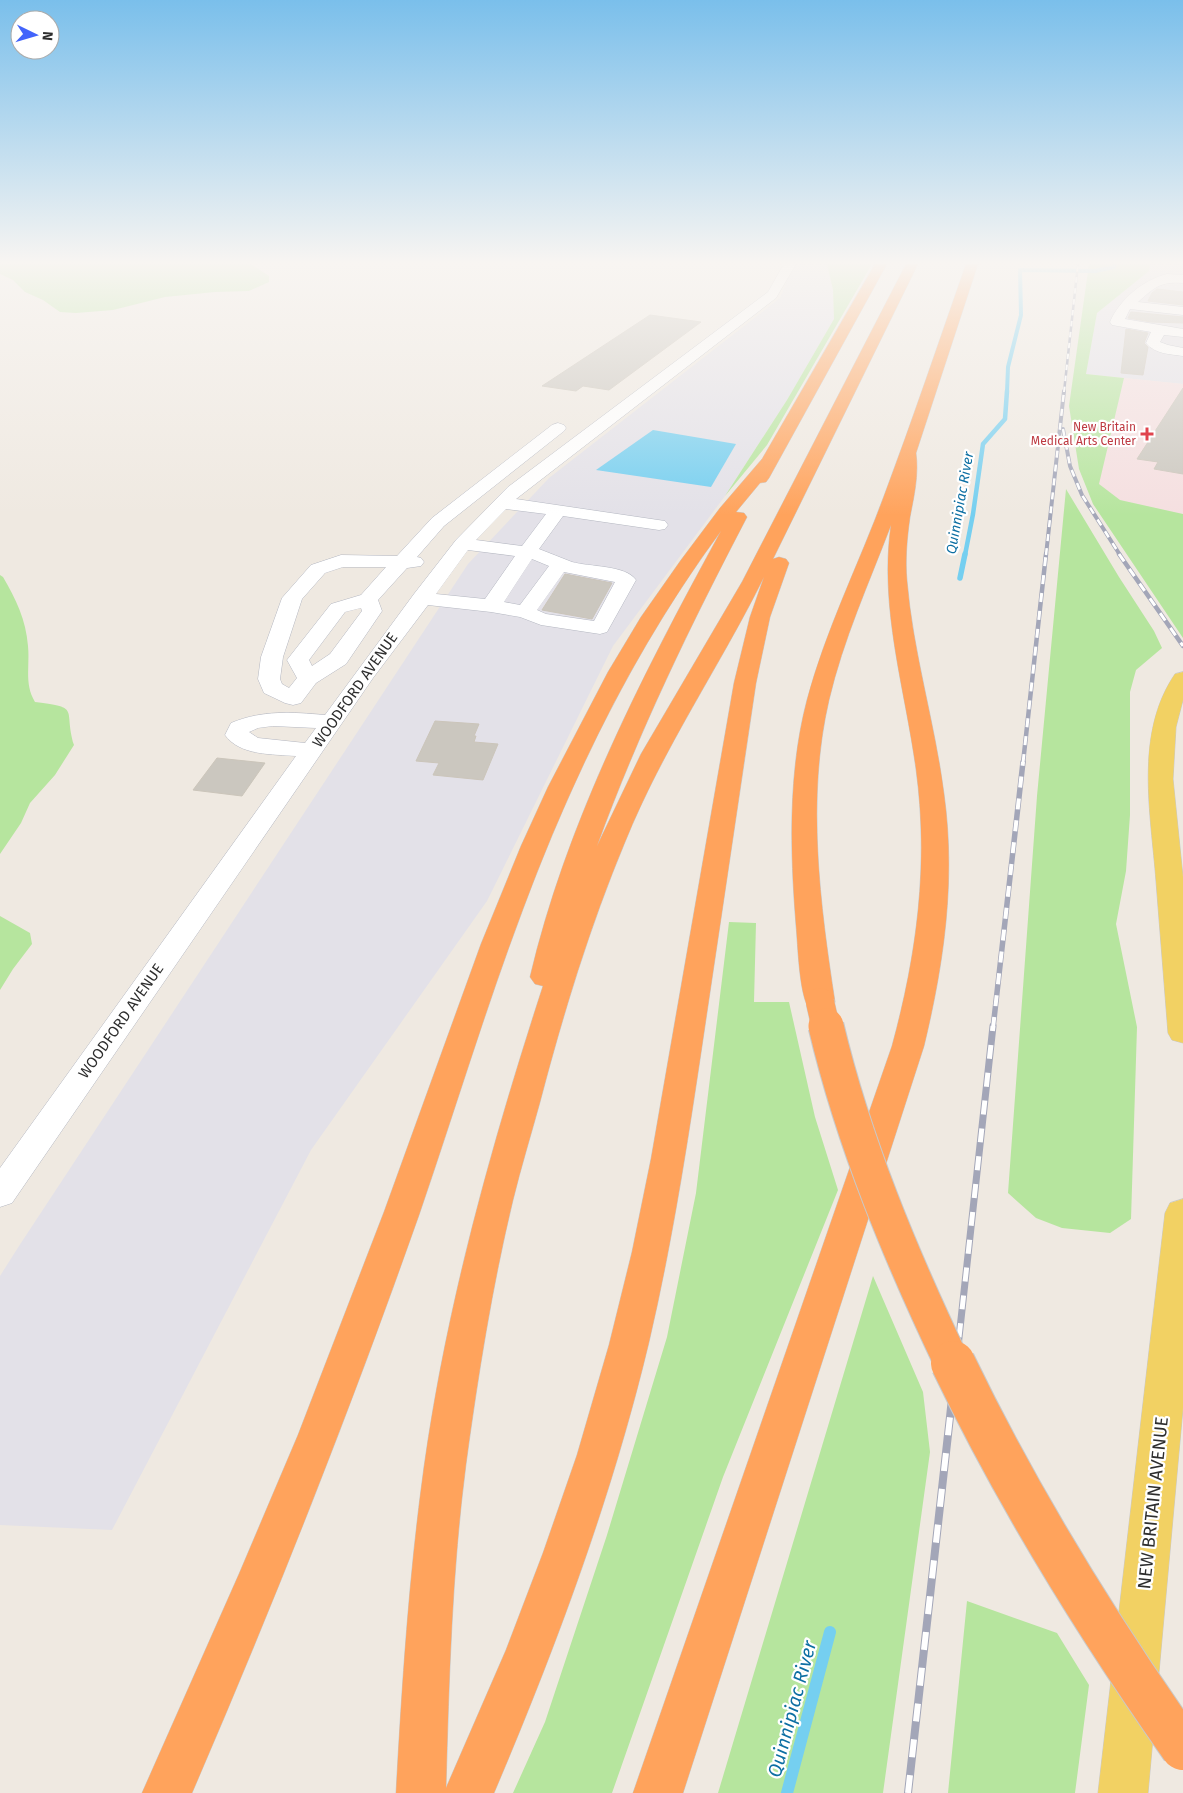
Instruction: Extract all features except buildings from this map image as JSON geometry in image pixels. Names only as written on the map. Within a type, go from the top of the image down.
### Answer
[{"type":"highway","points":[[537,1053],[539,1015],[553,943],[574,874],[591,827],[669,651],[768,463],[833,348]]},
{"type":"highway","points":[[422,1793],[426,1673],[434,1564],[445,1466],[462,1358],[478,1277],[495,1202],[537,1053],[589,898],[634,794],[676,712],[752,582],[870,348]]},
{"type":"highway","points":[[944,348],[908,452],[834,649],[813,728],[805,804],[804,852],[812,949],[820,1002],[842,1092],[866,1162],[897,1243],[938,1333],[981,1419],[1063,1565],[1183,1748]]},
{"type":"highway","points":[[658,1793],[908,1046],[923,985],[935,896],[936,837],[929,773],[904,648],[897,579],[898,537],[909,472],[908,452]]},
{"type":"highway","points":[[167,1793],[264,1571],[307,1464],[426,1144],[489,962],[555,798],[599,709],[649,622],[711,531],[768,463]]},
{"type":"highway","points":[[469,1793],[514,1688],[570,1538],[613,1405],[655,1227],[668,1158],[748,664],[768,589],[806,493],[811,465]]},
{"type":"main road","points":[[1183,679],[1167,712],[1162,742],[1161,779],[1183,1033]]},
{"type":"main road","name":"NEW BRITAIN AVENUE","points":[[1123,1793],[1183,1213]]},
{"type":"street","name":"WOODFORD AVENUE","points":[[0,1194],[332,723],[463,544],[501,503],[539,471],[704,348]]},
{"type":"street","points":[[1162,348],[1183,352]]},
{"type":"street","points":[[308,678],[298,660],[338,608],[368,598],[438,522],[558,428]]},
{"type":"street","points":[[501,503],[659,525]]},
{"type":"street","points":[[490,606],[526,552],[558,510]]},
{"type":"street","points":[[422,598],[490,606],[525,612],[541,619],[600,628],[626,580],[614,575],[569,567],[526,552],[463,544]]},
{"type":"street","points":[[293,698],[272,688],[269,678],[272,656],[292,598],[318,569],[341,562],[403,560],[447,565]]},
{"type":"street","points":[[525,612],[560,564]]},
{"type":"street","points":[[279,718],[308,678],[338,659],[372,611],[368,598]]},
{"type":"street","points":[[312,752],[252,744],[238,735],[239,728],[248,723],[279,718],[332,723]]},
{"type":"shaded area","points":[[716,348],[817,348],[787,400],[725,496],[613,646],[487,901],[311,1150],[112,1530],[0,1525],[0,1276],[468,564],[549,478]]},
{"type":"shaded area","points":[[1091,348],[1183,348],[1183,384],[1086,374]]},
{"type":"shaded area","name":"New Britain Medical Arts Center","points":[[1124,378],[1183,384],[1183,514],[1120,500],[1098,484]]},
{"type":"green space","points":[[817,348],[823,348],[767,445],[725,496],[787,400]]},
{"type":"green space","points":[[1077,348],[1091,348],[1086,374],[1124,378],[1099,484],[1120,500],[1183,514],[1183,638],[1093,504],[1079,469],[1069,406]]},
{"type":"green space","points":[[1066,489],[1154,631],[1162,648],[1136,670],[1130,692],[1130,815],[1126,871],[1116,924],[1137,1027],[1131,1219],[1110,1233],[1062,1228],[1036,1218],[1008,1193],[1037,796]]},
{"type":"green space","points":[[0,575],[3,577],[23,619],[28,646],[28,682],[35,702],[65,708],[68,712],[74,745],[55,775],[30,803],[21,823],[0,854]]},
{"type":"green space","points":[[0,916],[30,933],[32,944],[0,990]]},
{"type":"green space","points":[[729,922],[756,923],[754,1002],[789,1002],[815,1117],[838,1190],[723,1477],[612,1793],[513,1793],[545,1722],[607,1535],[667,1337],[696,1193]]},
{"type":"green space","points":[[873,1276],[923,1392],[930,1452],[883,1793],[718,1793]]},
{"type":"green space","points":[[967,1601],[1057,1633],[1089,1685],[1075,1793],[948,1793]]},
{"type":"water","points":[[653,430],[736,444],[711,487],[596,470]]},
{"type":"waterway","name":"Quinnipiac River","points":[[1007,392],[1008,367],[1013,348]]},
{"type":"waterway","name":"Quinnipiac River","points":[[965,555],[983,444],[1005,419],[1007,391]]},
{"type":"waterway","name":"Quinnipiac River","points":[[960,578],[965,554]]},
{"type":"waterway","name":"Quinnipiac River","points":[[787,1793],[830,1632]]},
{"type":"railway","points":[[1064,392],[1069,348]]},
{"type":"railway","points":[[1046,555],[1064,391]]},
{"type":"railway","points":[[1063,429],[1070,466],[1082,495],[1120,555]]},
{"type":"railway","points":[[1023,763],[1046,554]]},
{"type":"railway","points":[[1119,554],[1183,646]]},
{"type":"railway","points":[[993,1028],[1023,762]]},
{"type":"railway","points":[[956,1365],[993,1026]]},
{"type":"railway","points":[[908,1793],[956,1363]]},
{"type":"place","name":"New Britain Medical Arts Center","points":[[1147,434]]}]
